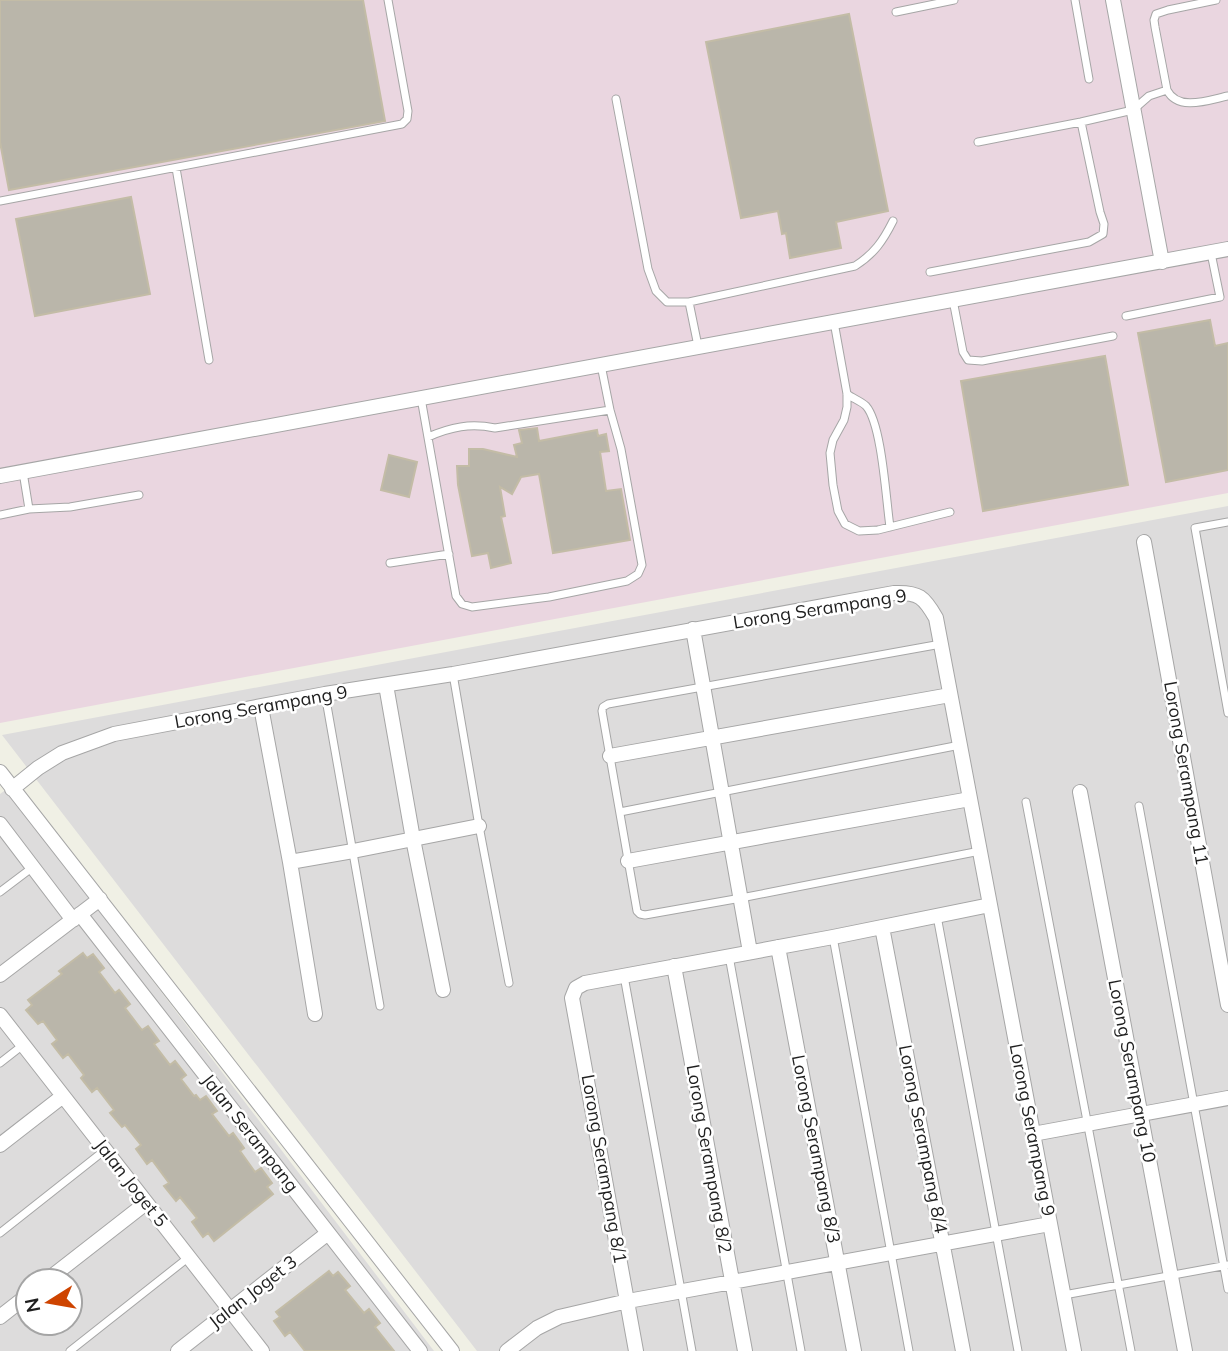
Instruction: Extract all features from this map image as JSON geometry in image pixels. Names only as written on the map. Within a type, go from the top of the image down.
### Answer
[{"type":"street","points":[[1113,0],[1162,262]]},
{"type":"street","points":[[0,476],[1228,250]]},
{"type":"street","name":"Lorong Serampang 11","points":[[1144,542],[1228,1005]]},
{"type":"street","name":"Lorong Serampang 9","points":[[12,789],[62,753],[114,734],[894,593],[917,594],[925,600],[936,618],[1074,1351]]},
{"type":"street","points":[[693,629],[750,952]]},
{"type":"street","points":[[386,685],[443,989]]},
{"type":"street","points":[[610,756],[950,695]]},
{"type":"street","points":[[261,707],[315,1014]]},
{"type":"street","points":[[0,772],[452,1351]]},
{"type":"street","name":"Lorong Serampang 10","points":[[1080,792],[1185,1351]]},
{"type":"street","points":[[628,861],[970,799]]},
{"type":"street","name":"Jalan Serampang","points":[[0,824],[77,917],[420,1351]]},
{"type":"street","points":[[290,862],[479,826]]},
{"type":"street","points":[[0,975],[100,899]]},
{"type":"street","points":[[624,975],[990,905]]},
{"type":"street","name":"Lorong Serampang 8/4","points":[[882,927],[963,1351]]},
{"type":"street","name":"Lorong Serampang 8/3","points":[[778,947],[854,1351]]},
{"type":"street","name":"Lorong Serampang 8/2","points":[[674,966],[745,1351]]},
{"type":"street","name":"Lorong Serampang 8/1","points":[[624,975],[585,983],[576,988],[572,998],[636,1351]]},
{"type":"street","name":"Jalan Joget 5","points":[[0,1015],[262,1351]]},
{"type":"street","points":[[0,1145],[63,1096]]},
{"type":"street","points":[[1033,1134],[1228,1098]]},
{"type":"street","points":[[64,1267],[146,1203]]},
{"type":"street","points":[[507,1351],[537,1328],[559,1317],[628,1301],[1050,1224]]},
{"type":"street","name":"Jalan Joget 3","points":[[178,1351],[328,1233]]},
{"type":"street","points":[[0,1317],[14,1306]]},
{"type":"lane","points":[[0,201],[402,124],[407,119],[408,111],[388,0]]},
{"type":"lane","points":[[896,12],[954,0]]},
{"type":"lane","points":[[1075,0],[1088,79]]},
{"type":"lane","points":[[1216,0],[1168,10],[1156,14],[1154,20],[1167,90],[1171,97],[1179,102],[1189,103],[1228,96]]},
{"type":"lane","points":[[978,142],[1133,110],[1149,96],[1167,90]]},
{"type":"lane","points":[[616,99],[648,269],[656,291],[667,302],[689,302],[855,266],[869,256],[893,221]]},
{"type":"lane","points":[[930,272],[1089,242],[1103,234],[1104,224],[1081,122]]},
{"type":"lane","points":[[176,168],[209,360]]},
{"type":"lane","points":[[1126,316],[1224,296],[1211,253]]},
{"type":"lane","points":[[953,300],[963,352],[968,360],[982,361],[1113,336]]},
{"type":"lane","points":[[689,302],[698,347]]},
{"type":"lane","points":[[834,322],[847,407],[830,453],[838,511],[845,524],[859,531],[890,527],[950,512]]},
{"type":"lane","points":[[421,398],[456,596],[462,604],[472,607],[549,597],[627,581],[638,574],[642,565],[621,449],[601,365]]},
{"type":"lane","points":[[847,394],[865,406],[873,420],[880,447],[890,527]]},
{"type":"lane","points":[[428,437],[449,428],[480,425],[495,428],[610,410]]},
{"type":"lane","points":[[23,472],[29,509]]},
{"type":"lane","points":[[0,515],[139,495]]},
{"type":"lane","points":[[1228,522],[1195,528],[1228,713]]},
{"type":"lane","points":[[390,563],[449,554]]},
{"type":"lane","points":[[941,644],[703,686],[603,707],[637,911],[645,915],[979,851]]},
{"type":"lane","points":[[453,674],[509,983]]},
{"type":"lane","points":[[325,694],[380,1006]]},
{"type":"lane","points":[[620,812],[960,745]]},
{"type":"lane","points":[[1026,802],[1131,1351]]},
{"type":"lane","points":[[1139,806],[1226,1266],[1228,1289]]},
{"type":"lane","points":[[0,892],[33,866]]},
{"type":"lane","points":[[937,916],[1018,1351]]},
{"type":"lane","points":[[833,937],[909,1351]]},
{"type":"lane","points":[[729,956],[801,1351]]},
{"type":"lane","points":[[624,975],[692,1351]]},
{"type":"lane","points":[[0,1063],[23,1045]]},
{"type":"lane","points":[[0,1233],[105,1150]]},
{"type":"lane","points":[[70,1351],[189,1257]]},
{"type":"lane","points":[[1063,1296],[1226,1266]]},
{"type":"shaded area","points":[[0,0],[1228,0],[1228,493],[0,723]]},
{"type":"shaded area","points":[[1228,506],[1228,1351],[477,1351],[2,735]]},
{"type":"shaded area","points":[[7,789],[434,1351],[0,1351],[0,794]]},
{"type":"building","points":[[0,0],[363,0],[385,121],[9,190],[0,142]]},
{"type":"building","points":[[849,14],[888,211],[836,222],[841,248],[790,258],[786,233],[782,234],[778,211],[741,218],[706,42]]},
{"type":"building","points":[[131,197],[150,294],[35,316],[16,219]]},
{"type":"building","points":[[1210,320],[1215,346],[1228,343],[1228,470],[1166,482],[1138,333]]},
{"type":"building","points":[[1105,356],[1128,485],[983,511],[961,381]]},
{"type":"building","points":[[537,428],[539,441],[597,430],[598,436],[606,434],[609,451],[600,452],[606,491],[621,489],[630,540],[553,553],[539,474],[521,477],[512,494],[500,487],[505,516],[501,517],[511,563],[491,568],[488,553],[472,556],[458,485],[457,466],[469,466],[469,449],[483,449],[517,457],[514,445],[522,443],[519,430]]},
{"type":"building","points":[[389,455],[417,462],[409,497],[381,490]]},
{"type":"building","points":[[83,953],[87,958],[93,954],[104,968],[99,972],[115,993],[119,990],[130,1004],[125,1008],[138,1025],[142,1030],[148,1026],[159,1041],[154,1044],[170,1065],[175,1061],[186,1075],[181,1079],[194,1096],[200,1100],[206,1096],[217,1111],[212,1114],[229,1136],[233,1133],[244,1148],[240,1151],[255,1172],[261,1168],[272,1183],[267,1187],[273,1194],[214,1241],[208,1233],[203,1237],[192,1222],[197,1218],[180,1197],[176,1201],[164,1186],[169,1183],[152,1160],[147,1164],[136,1149],[141,1145],[125,1125],[122,1127],[110,1113],[114,1110],[97,1088],[92,1092],[81,1078],[84,1075],[68,1054],[63,1058],[52,1044],[57,1040],[43,1021],[38,1024],[26,1010],[32,1005],[28,1000],[62,974],[59,971]]},
{"type":"building","points":[[329,1271],[333,1276],[338,1272],[350,1286],[345,1290],[364,1313],[369,1309],[380,1323],[375,1327],[394,1351],[305,1351],[290,1332],[285,1336],[274,1321],[280,1317],[276,1312]]}]
